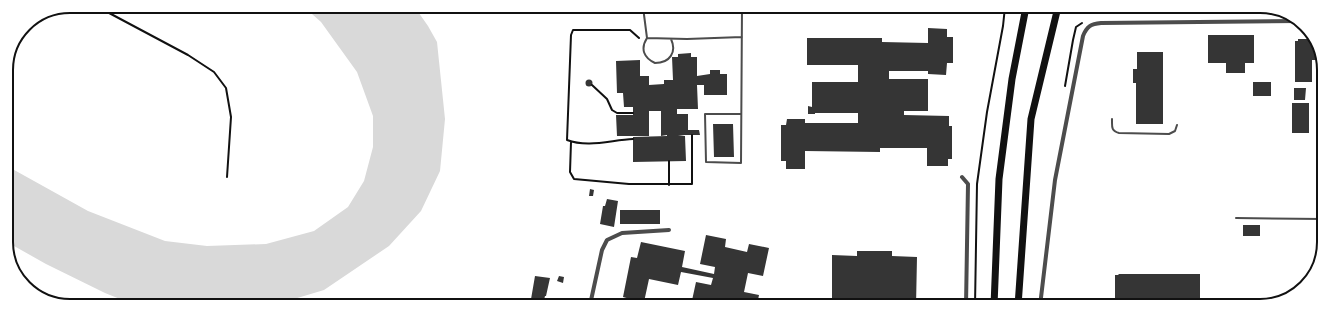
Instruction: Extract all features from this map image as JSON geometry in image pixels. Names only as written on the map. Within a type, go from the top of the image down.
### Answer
[{"type":"main road","points":[[994,299],[999,179],[1012,79],[1024,13]]},
{"type":"main road","points":[[1018,299],[1031,119],[1057,13]]},
{"type":"street","points":[[1041,299],[1055,180],[1085,29],[1090,25],[1101,23],[1289,21]]},
{"type":"street","points":[[962,177],[968,184],[966,299]]},
{"type":"street","points":[[591,299],[602,250],[607,240],[622,232],[669,230]]},
{"type":"lane","points":[[644,13],[647,38],[644,42],[643,48],[646,57],[655,63],[666,61],[673,54],[674,48],[671,39]]},
{"type":"lane","points":[[741,114],[705,114],[706,162],[741,163],[742,13]]},
{"type":"lane","points":[[647,38],[671,39],[742,37]]},
{"type":"lane","points":[[1112,119],[1112,128],[1115,132],[1119,133],[1169,134],[1175,131],[1177,125]]},
{"type":"lane","points":[[1236,218],[1317,219]]},
{"type":"path","points":[[109,13],[188,55],[214,72],[226,88],[230,117],[227,177]]},
{"type":"path","points":[[975,299],[977,184],[987,112],[1004,26],[1005,13]]},
{"type":"path","points":[[633,139],[604,143],[571,142],[567,140],[571,35],[573,30],[630,30],[644,42]]},
{"type":"path","points":[[592,85],[607,99],[612,110],[617,113],[633,113]]},
{"type":"path","points":[[571,142],[570,172],[574,179],[629,184],[692,184],[692,135]]},
{"type":"path","points":[[669,161],[669,185]]},
{"type":"shaded area","points":[[311,13],[419,13],[437,42],[445,119],[440,171],[421,211],[389,246],[324,290],[294,299],[120,299],[46,264],[13,246],[13,169],[88,211],[165,241],[207,246],[266,244],[314,231],[348,207],[364,181],[373,147],[373,116],[357,72],[321,22]]},
{"type":"building","points":[[928,28],[947,29],[947,37],[953,37],[953,63],[947,63],[946,75],[928,74],[928,71],[889,71],[889,79],[928,79],[928,111],[904,111],[904,115],[949,116],[949,126],[952,126],[952,159],[948,159],[948,166],[927,166],[927,148],[880,148],[880,152],[805,151],[805,169],[786,169],[786,161],[781,161],[781,125],[786,125],[787,119],[805,119],[805,123],[858,123],[858,113],[808,114],[808,106],[812,107],[812,82],[858,82],[858,65],[807,65],[807,38],[882,38],[882,42],[928,43]]},
{"type":"building","points":[[1208,35],[1254,35],[1254,63],[1245,63],[1245,73],[1226,73],[1226,63],[1208,63]]},
{"type":"building","points":[[1298,39],[1307,39],[1314,52],[1316,60],[1312,60],[1312,82],[1295,82],[1295,41],[1298,41]]},
{"type":"building","points":[[1137,52],[1163,52],[1163,124],[1136,124],[1136,83],[1133,83],[1133,69],[1137,69]]},
{"type":"building","points":[[691,53],[691,57],[697,57],[697,76],[710,74],[710,70],[720,70],[720,74],[727,74],[727,95],[704,95],[704,85],[697,85],[698,109],[677,109],[677,114],[688,114],[688,130],[699,130],[700,135],[678,135],[685,136],[686,161],[633,162],[633,137],[667,136],[667,135],[661,136],[661,111],[649,111],[649,136],[617,136],[616,115],[633,115],[633,107],[624,107],[623,93],[617,93],[616,61],[640,60],[640,76],[649,76],[649,85],[664,84],[664,80],[673,80],[672,57],[678,57],[678,54]]},
{"type":"building","points":[[589,79],[593,83],[589,87],[585,83]]},
{"type":"building","points":[[1253,82],[1271,82],[1271,96],[1253,96]]},
{"type":"building","points":[[1294,88],[1306,88],[1305,100],[1294,100]]},
{"type":"building","points":[[1292,103],[1309,103],[1309,133],[1292,133]]},
{"type":"building","points":[[713,124],[733,124],[734,157],[714,157]]},
{"type":"building","points":[[590,189],[594,190],[593,196],[589,196]]},
{"type":"building","points":[[607,199],[618,201],[614,227],[600,224],[603,206],[605,206]]},
{"type":"building","points":[[620,210],[660,210],[660,224],[620,224]]},
{"type":"building","points":[[1243,225],[1260,225],[1260,236],[1243,236]]},
{"type":"building","points":[[706,235],[726,239],[725,247],[747,252],[749,244],[769,248],[763,276],[748,273],[744,292],[759,295],[758,299],[692,299],[696,282],[711,285],[713,278],[681,272],[678,285],[649,279],[645,299],[630,299],[623,297],[631,257],[637,258],[641,242],[685,251],[682,267],[714,274],[715,267],[700,264]]},
{"type":"building","points":[[857,251],[892,251],[892,256],[917,257],[916,299],[832,299],[832,255],[857,256]]},
{"type":"building","points":[[1200,274],[1200,299],[1115,299],[1115,275]]},
{"type":"building","points":[[535,276],[550,278],[544,299],[531,299]]},
{"type":"building","points":[[559,276],[564,277],[563,283],[557,281]]}]
